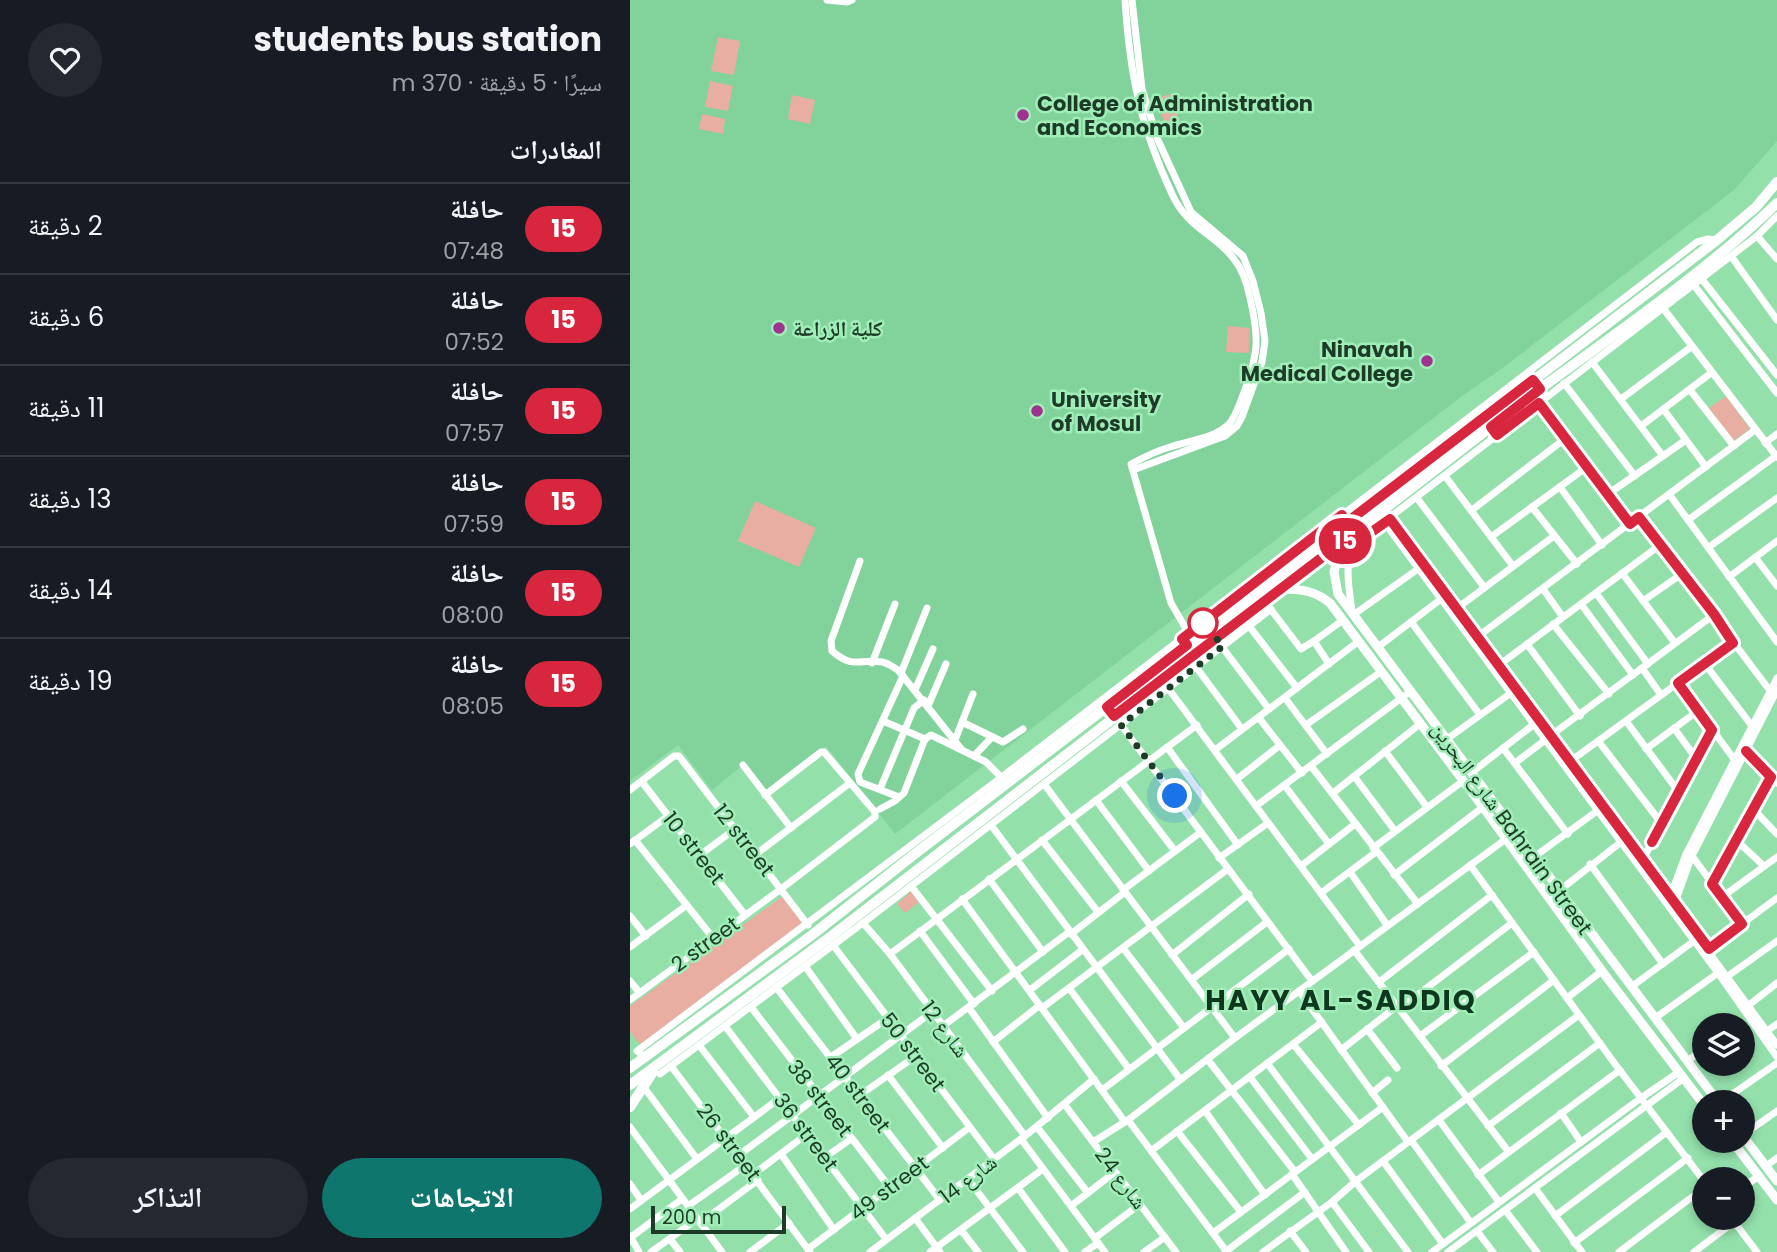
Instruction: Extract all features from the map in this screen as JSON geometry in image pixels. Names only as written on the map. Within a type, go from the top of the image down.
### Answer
[{"type":"highway","points":[[630,1068],[913,850],[1107,707],[1186,639],[1717,240],[1756,206],[1777,182]]},
{"type":"highway","points":[[630,1084],[668,1062],[743,1009],[1268,605],[1282,589],[1342,543],[1360,534],[1494,431],[1540,389],[1751,236],[1777,203]]},
{"type":"highway","points":[[1631,322],[1646,321]]},
{"type":"highway","points":[[1533,380],[1540,389]]},
{"type":"highway","points":[[1107,707],[1117,721]]},
{"type":"highway","points":[[843,930],[863,923]]},
{"type":"highway","points":[[630,1060],[671,1037]]},
{"type":"highway","points":[[630,1107],[643,1086],[668,1062]]},
{"type":"main road","name":"شارع البحرين Bahrain Street","points":[[1342,543],[1335,565],[1334,579],[1338,594],[1710,1090]]},
{"type":"main road","name":"شارع البحرين Bahrain Street","points":[[1282,589],[1314,592],[1330,603],[1583,946],[1693,1090]]},
{"type":"main road","points":[[1583,946],[1593,937]]},
{"type":"main road","points":[[1755,1151],[1777,1181]]},
{"type":"main road","points":[[1741,1153],[1777,1200]]},
{"type":"street","points":[[827,0],[852,0]]},
{"type":"street","points":[[1125,0],[1132,77],[1150,143],[1182,211],[1196,227],[1230,254],[1241,268],[1261,346]]},
{"type":"street","points":[[630,1043],[639,1053],[766,963],[808,925],[913,850],[1002,778],[1186,639],[1171,603],[1132,467],[1225,436],[1232,431],[1242,417],[1262,362],[1261,313],[1247,262],[1238,250],[1191,212],[1158,140],[1142,89],[1132,0]]},
{"type":"street","points":[[1150,143],[1158,140]]},
{"type":"street","points":[[1418,569],[1353,614],[1349,561],[1360,534],[1387,520],[1417,498],[1494,431],[1539,403],[1731,256],[1777,216]]},
{"type":"street","points":[[1751,236],[1777,260]]},
{"type":"street","points":[[1344,519],[1512,384],[1697,242],[1717,240]]},
{"type":"street","points":[[1731,256],[1777,320]]},
{"type":"street","points":[[1701,278],[1777,375]]},
{"type":"street","points":[[1693,284],[1777,393]]},
{"type":"street","points":[[1663,308],[1777,457],[1688,520]]},
{"type":"street","points":[[1621,399],[1691,347]]},
{"type":"street","points":[[1592,362],[1663,456]]},
{"type":"street","points":[[1641,426],[1711,373]]},
{"type":"street","points":[[1564,383],[1635,476]]},
{"type":"street","points":[[1690,390],[1734,446]]},
{"type":"street","points":[[1539,403],[1630,524]]},
{"type":"street","points":[[1664,410],[1706,467]]},
{"type":"street","points":[[1477,637],[1755,430]]},
{"type":"street","points":[[1765,443],[1777,434]]},
{"type":"street","points":[[1472,510],[1566,438]]},
{"type":"street","points":[[1608,495],[1686,440]]},
{"type":"street","points":[[1491,537],[1587,467]]},
{"type":"street","points":[[1445,476],[1513,566]]},
{"type":"street","points":[[1560,487],[1602,545]]},
{"type":"street","points":[[1669,494],[1777,642]]},
{"type":"street","points":[[1417,498],[1484,587]]},
{"type":"street","points":[[1709,547],[1777,498]]},
{"type":"street","points":[[1532,507],[1577,564]]},
{"type":"street","points":[[1639,517],[1714,614],[1733,643],[1774,692]]},
{"type":"street","points":[[1387,520],[1441,599],[1488,657],[1499,665],[1547,739]]},
{"type":"street","points":[[1387,520],[1477,637],[1533,725],[1567,763],[1642,861],[1694,941],[1735,992],[1749,1005],[1777,1045]]},
{"type":"street","points":[[1457,609],[1554,536]]},
{"type":"street","points":[[1729,576],[1777,541]]},
{"type":"street","points":[[1499,665],[1660,545]]},
{"type":"street","points":[[1755,557],[1776,583]]},
{"type":"street","points":[[860,562],[831,641],[832,651],[851,662],[884,663],[902,674],[962,750]]},
{"type":"street","points":[[1622,573],[1675,643]]},
{"type":"street","points":[[1643,601],[1683,573]]},
{"type":"street","points":[[1543,589],[1563,617]]},
{"type":"street","points":[[1596,593],[1661,695]]},
{"type":"street","points":[[1378,647],[1441,599]]},
{"type":"street","points":[[872,663],[895,604]]},
{"type":"street","points":[[1581,604],[1633,675]]},
{"type":"street","points":[[863,923],[881,902],[911,886],[991,825],[1117,721],[1196,667],[1223,646],[1234,631],[1249,626],[1268,605],[1301,649],[1343,620]]},
{"type":"street","points":[[899,797],[860,782],[858,774],[883,721],[927,608]]},
{"type":"street","points":[[1515,763],[1714,614]]},
{"type":"street","points":[[1412,623],[1480,715]]},
{"type":"street","points":[[1553,624],[1609,694]]},
{"type":"street","points":[[1249,626],[1297,688]]},
{"type":"street","points":[[1215,750],[1359,641]]},
{"type":"street","points":[[1314,642],[1329,664]]},
{"type":"street","points":[[1567,763],[1733,643]]},
{"type":"street","points":[[1527,644],[1580,716]]},
{"type":"street","points":[[1223,646],[1269,709]]},
{"type":"street","points":[[915,690],[933,649]]},
{"type":"street","points":[[880,789],[914,708],[926,703],[946,664]]},
{"type":"street","points":[[1705,664],[1752,726]]},
{"type":"street","points":[[1196,667],[1242,729]]},
{"type":"street","points":[[1306,725],[1382,671]]},
{"type":"street","points":[[1669,904],[1746,751],[1774,692],[1777,678]]},
{"type":"street","points":[[1678,683],[1734,759]]},
{"type":"street","points":[[1168,688],[1301,866],[1398,1008],[1508,1151]]},
{"type":"street","points":[[1256,806],[1411,691]]},
{"type":"street","points":[[1447,740],[1510,692]]},
{"type":"street","points":[[1669,904],[1686,854],[1734,759],[1774,692]]},
{"type":"street","points":[[955,740],[973,694]]},
{"type":"street","points":[[1284,698],[1327,754]]},
{"type":"street","points":[[1646,749],[1699,710]]},
{"type":"street","points":[[1259,718],[1302,773]]},
{"type":"street","points":[[883,721],[925,739]]},
{"type":"street","points":[[1117,721],[1312,981]]},
{"type":"street","points":[[1626,721],[1678,791]]},
{"type":"street","points":[[962,722],[1003,743],[1023,729]]},
{"type":"street","points":[[1333,793],[1420,724]]},
{"type":"street","points":[[890,954],[1197,725]]},
{"type":"street","points":[[1471,772],[1533,725]]},
{"type":"street","points":[[1674,729],[1695,757]]},
{"type":"street","points":[[1642,861],[1695,757],[1712,730]]},
{"type":"street","points":[[880,809],[904,793],[925,739],[931,735],[990,764],[1002,778]]},
{"type":"street","points":[[974,756],[992,737]]},
{"type":"street","points":[[1599,742],[1662,824]]},
{"type":"street","points":[[1237,779],[1279,746]]},
{"type":"street","points":[[1167,747],[1238,845]]},
{"type":"street","points":[[1503,748],[1568,834]]},
{"type":"street","points":[[1385,751],[1427,807]]},
{"type":"street","points":[[1746,751],[1777,783]]},
{"type":"street","points":[[755,855],[850,783],[824,752],[821,752],[765,795]]},
{"type":"street","name":"12 street","points":[[642,782],[674,756],[679,755],[808,925]]},
{"type":"street","points":[[743,765],[791,828]]},
{"type":"street","points":[[1311,766],[1418,904]]},
{"type":"street","points":[[1353,776],[1395,831]]},
{"type":"street","points":[[1712,884],[1771,777]]},
{"type":"street","points":[[1121,781],[1175,851]]},
{"type":"street","points":[[1321,894],[1395,831],[1462,781]]},
{"type":"street","points":[[630,790],[642,782]]},
{"type":"street","name":"10 street","points":[[642,782],[745,915]]},
{"type":"street","name":"2 street","points":[[630,1000],[875,817],[875,812],[850,783]]},
{"type":"street","points":[[1044,783],[1235,1038]]},
{"type":"street","points":[[1583,785],[1597,811],[1669,904],[1709,949],[1777,1057]]},
{"type":"street","points":[[1284,786],[1329,844]]},
{"type":"street","points":[[1096,800],[1149,871]]},
{"type":"street","points":[[1394,875],[1483,807]]},
{"type":"street","points":[[1754,810],[1777,834]]},
{"type":"street","points":[[1534,857],[1597,811]]},
{"type":"street","points":[[668,816],[633,842],[713,938]]},
{"type":"street","points":[[1219,858],[1268,823]]},
{"type":"street","points":[[1301,866],[1355,824]]},
{"type":"street","points":[[991,825],[1181,1079]]},
{"type":"street","points":[[700,855],[735,829]]},
{"type":"street","points":[[943,1026],[1201,832]]},
{"type":"street","points":[[1093,1142],[1127,1121],[1235,1038],[1506,839]]},
{"type":"street","points":[[1042,840],[1098,912]]},
{"type":"street","points":[[1737,841],[1765,866]]},
{"type":"street","points":[[1560,890],[1621,842]]},
{"type":"street","points":[[1692,856],[1742,924]]},
{"type":"street","points":[[1722,897],[1777,857]]},
{"type":"street","points":[[1590,864],[1663,964]]},
{"type":"street","points":[[1470,865],[1640,1098],[1694,1167]]},
{"type":"street","points":[[993,1042],[1152,928],[1228,869]]},
{"type":"street","points":[[1350,872],[1387,925]]},
{"type":"street","points":[[989,879],[1043,952]]},
{"type":"street","points":[[911,886],[992,991]]},
{"type":"street","points":[[1172,955],[1249,894]]},
{"type":"street","points":[[1379,982],[1492,895]]},
{"type":"street","points":[[1709,949],[1777,898]]},
{"type":"street","points":[[962,899],[1102,1090],[1151,1150],[1226,1252],[1305,1192]]},
{"type":"street","points":[[630,947],[687,905]]},
{"type":"street","points":[[630,916],[646,936]]},
{"type":"street","points":[[1195,977],[1267,922]]},
{"type":"street","points":[[1341,1050],[1512,922]]},
{"type":"street","name":"شارع 12","points":[[863,923],[890,954],[943,1026],[1105,1252]]},
{"type":"street","points":[[660,1074],[668,1062],[699,1045],[743,1009],[833,945],[843,930]]},
{"type":"street","points":[[920,931],[972,1006],[993,1042],[1048,1118]]},
{"type":"street","points":[[1728,976],[1777,940]]},
{"type":"street","points":[[1631,987],[1694,941]]},
{"type":"street","name":"50 street","points":[[833,945],[994,1160]]},
{"type":"street","points":[[1123,948],[1184,1028]]},
{"type":"street","points":[[1102,1090],[1289,949]]},
{"type":"street","points":[[1030,990],[1082,950]]},
{"type":"street","points":[[1420,1036],[1534,952]]},
{"type":"street","points":[[805,966],[857,1039]]},
{"type":"street","points":[[1567,998],[1602,971]]},
{"type":"street","points":[[1655,1018],[1718,972]]},
{"type":"street","points":[[1441,1066],[1554,980]]},
{"type":"street","points":[[630,981],[639,992]]},
{"type":"street","points":[[1749,1005],[1777,983]]},
{"type":"street","name":"40 street","points":[[776,987],[940,1200]]},
{"type":"street","points":[[1069,988],[1129,1069]]},
{"type":"street","points":[[1299,991],[1372,1093],[1471,1223]]},
{"type":"street","name":"38 street","points":[[743,1009],[818,1097],[890,1188]]},
{"type":"street","points":[[739,1155],[932,1012]]},
{"type":"street","points":[[1265,1251],[1579,1015]]},
{"type":"street","points":[[831,1057],[888,1018]]},
{"type":"street","points":[[1151,1150],[1322,1023]]},
{"type":"street","points":[[1767,1031],[1777,1024]]},
{"type":"street","name":"36 street","points":[[725,1026],[886,1239]]},
{"type":"street","points":[[1367,1029],[1397,1068]]},
{"type":"street","points":[[1488,1126],[1600,1043]]},
{"type":"street","points":[[1293,1044],[1359,1125]]},
{"type":"street","points":[[699,1045],[754,1117]]},
{"type":"street","points":[[860,1095],[916,1056]]},
{"type":"street","points":[[1687,1061],[1692,1057]]},
{"type":"street","points":[[1208,1060],[1294,1173],[1346,1252]]},
{"type":"street","name":"26 street","points":[[668,1062],[809,1250]]},
{"type":"street","points":[[1267,1063],[1408,1252]]},
{"type":"street","points":[[1738,1090],[1777,1063]]},
{"type":"street","points":[[1478,1175],[1620,1070]]},
{"type":"street","points":[[888,1075],[943,1148]]},
{"type":"street","points":[[1432,1252],[1640,1098],[1682,1075]]},
{"type":"street","points":[[1449,1252],[1646,1105],[1682,1075]]},
{"type":"street","points":[[1250,1077],[1312,1160]]},
{"type":"street","name":"شارع 14","points":[[870,1252],[1023,1138],[1094,1079]]},
{"type":"street","points":[[1372,1093],[1388,1080]]},
{"type":"street","points":[[643,1086],[697,1159]]},
{"type":"street","points":[[630,1209],[780,1098]]},
{"type":"street","name":"شارع 24","points":[[1065,1105],[1176,1252]]},
{"type":"street","points":[[1213,1233],[1383,1107]]},
{"type":"street","points":[[1205,1111],[1265,1195]]},
{"type":"street","points":[[1755,1127],[1777,1111]]},
{"type":"street","points":[[1561,1113],[1581,1142]]},
{"type":"street","points":[[1439,1120],[1499,1202]]},
{"type":"street","points":[[630,1127],[722,1252]]},
{"type":"street","name":"49 street","points":[[809,1250],[970,1127]]},
{"type":"street","points":[[1037,1127],[1088,1193]]},
{"type":"street","points":[[1177,1131],[1241,1212]]},
{"type":"street","points":[[1555,1216],[1667,1132]]},
{"type":"street","points":[[652,1252],[699,1221],[807,1135]]},
{"type":"street","points":[[824,1158],[851,1139]]},
{"type":"street","points":[[780,1154],[834,1230]]},
{"type":"street","points":[[1574,1242],[1688,1158]]},
{"type":"street","points":[[1766,1166],[1777,1158]]},
{"type":"street","points":[[1382,1161],[1443,1244]]},
{"type":"street","points":[[688,1206],[747,1164]]},
{"type":"street","points":[[915,1219],[936,1250],[1044,1169]]},
{"type":"street","points":[[1071,1206],[1115,1171]]},
{"type":"street","points":[[1755,1179],[1759,1176]]},
{"type":"street","points":[[968,1179],[1023,1252]]},
{"type":"street","points":[[630,1184],[641,1200]]},
{"type":"street","points":[[1018,1188],[1065,1252]]},
{"type":"street","points":[[1535,1188],[1582,1252]]},
{"type":"street","points":[[1619,1252],[1692,1197]]},
{"type":"street","points":[[639,1252],[630,1237],[682,1199]]},
{"type":"street","points":[[1332,1202],[1369,1252]]},
{"type":"street","points":[[1085,1252],[1140,1204]]},
{"type":"street","points":[[1505,1210],[1537,1252]]},
{"type":"street","points":[[750,1252],[789,1223]]},
{"type":"street","points":[[961,1230],[978,1252]]},
{"type":"street","points":[[1694,1252],[1721,1230]]},
{"type":"street","points":[[1740,1230],[1756,1252]]},
{"type":"street","points":[[1290,1231],[1306,1252]]},
{"type":"street","points":[[1477,1231],[1493,1252]]},
{"type":"street","points":[[1144,1252],[1164,1237]]},
{"type":"street","points":[[670,1239],[680,1252]]},
{"type":"shaded area","name":"University of Mosul","points":[[630,0],[1777,0],[1777,141],[1735,189],[895,834],[826,746],[764,793],[742,766],[712,790],[678,745],[630,781]]},
{"type":"shaded area","points":[[718,37],[740,41],[734,75],[711,71]]},
{"type":"shaded area","points":[[710,81],[733,86],[728,111],[705,107]]},
{"type":"shaded area","points":[[1170,94],[1180,122],[1166,127],[1156,99]]},
{"type":"shaded area","points":[[792,95],[815,100],[810,124],[788,119]]},
{"type":"shaded area","points":[[702,114],[725,119],[723,134],[699,129]]},
{"type":"shaded area","points":[[1228,326],[1250,328],[1249,353],[1226,352]]},
{"type":"shaded area","points":[[1726,396],[1750,429],[1733,441],[1709,408]]},
{"type":"shaded area","points":[[755,501],[816,528],[799,567],[738,541]]},
{"type":"shaded area","points":[[911,891],[919,902],[905,913],[897,904]]},
{"type":"shaded area","points":[[783,896],[805,923],[641,1046],[630,1032],[630,1006]]},
{"type":"bus line","name":"15","points":[[1652,842],[1695,757],[1712,730],[1678,683],[1733,643],[1714,614],[1639,517],[1630,524],[1539,403],[1497,435],[1491,427],[1540,389],[1533,380],[1346,523],[1342,515],[1182,639],[1187,645],[1107,707],[1114,716],[1358,530],[1363,538],[1390,519],[1673,904],[1709,949],[1742,924],[1712,884],[1771,777],[1746,751]]},
{"type":"place","name":"College of Administration and Economics","points":[[1023,115]]},
{"type":"place","name":"كلية الزراعة","points":[[779,328]]},
{"type":"place","name":"Ninavah Medical College","points":[[1427,361]]},
{"type":"place","name":"University of Mosul","points":[[1037,411]]},
{"type":"district","name":"HAYY AL-SADDIQ","points":[[1341,1000]]},
{"type":"route","points":[[1175,796],[1121,725],[1223,646],[1203,623]]}]
